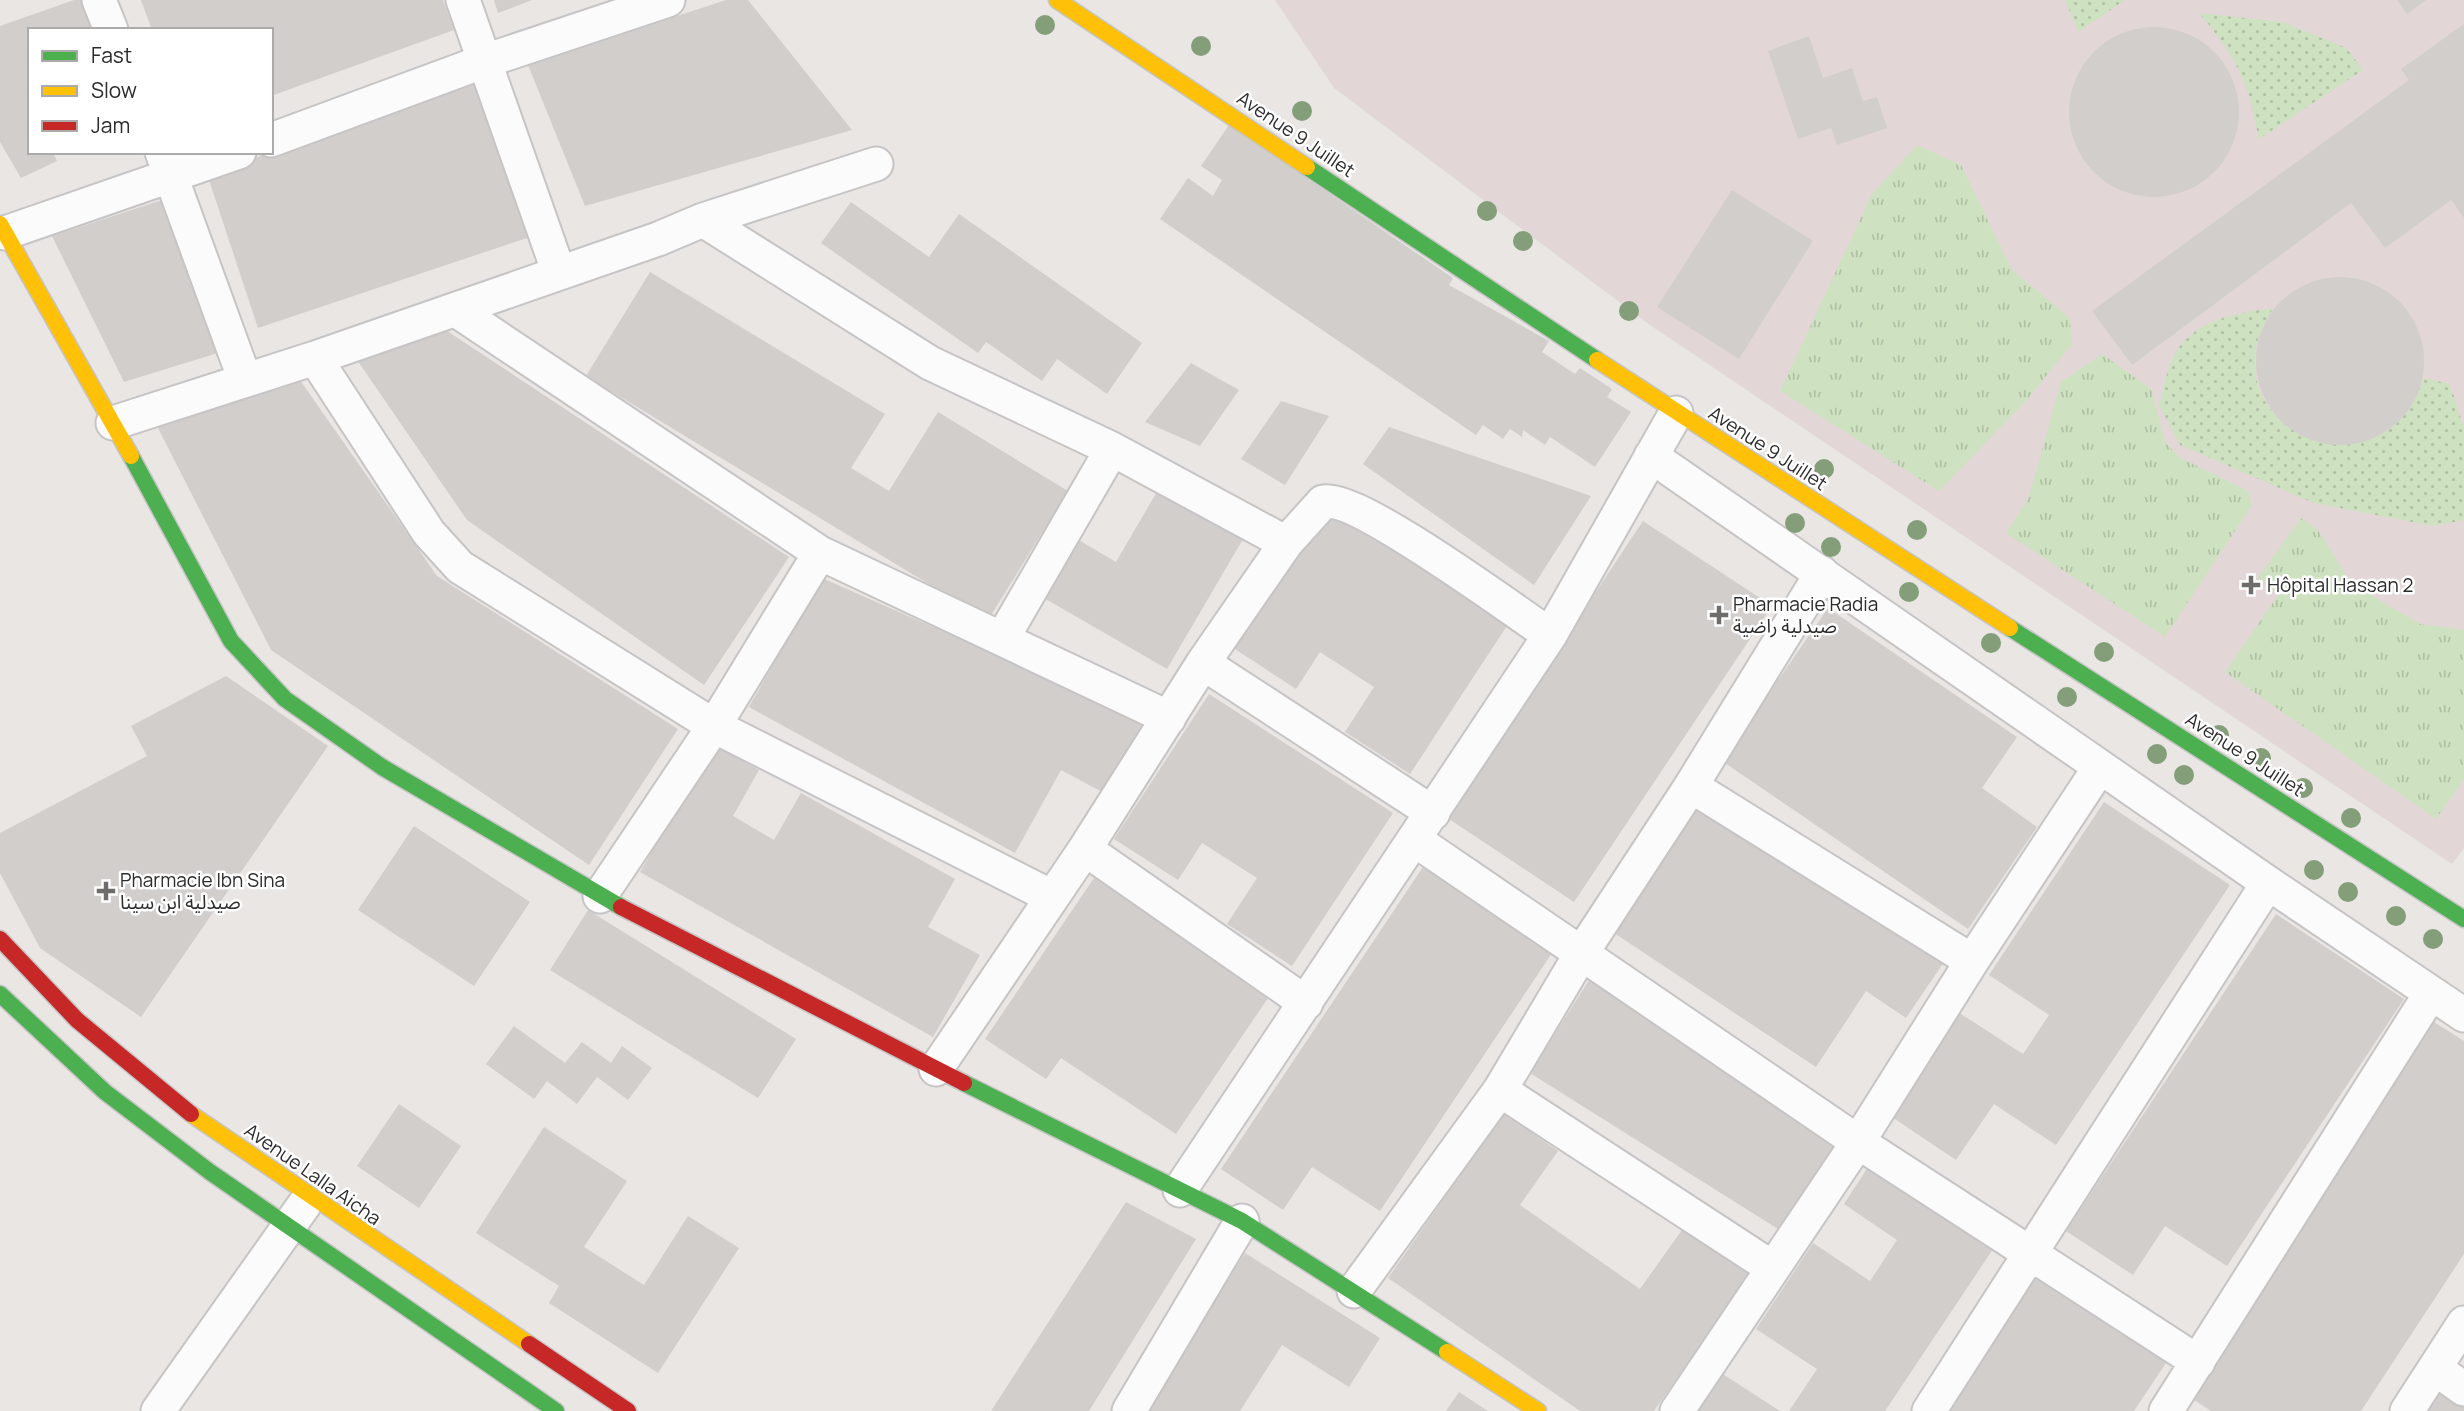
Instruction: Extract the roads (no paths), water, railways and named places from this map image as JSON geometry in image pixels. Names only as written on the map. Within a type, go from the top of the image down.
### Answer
[{"type":"street","points":[[99,0],[110,28]]},
{"type":"street","points":[[463,0],[559,273]]},
{"type":"street","points":[[273,139],[485,61],[668,0]]},
{"type":"street","name":"Avenue 9 Juillet","points":[[1058,0],[1675,414],[2464,919]]},
{"type":"street","points":[[228,154],[167,165],[3,229],[114,423],[231,641],[265,681],[285,699],[382,767],[600,897],[936,1069],[1242,1221],[1538,1411]]},
{"type":"street","points":[[114,423],[315,358],[703,220],[876,164]]},
{"type":"street","points":[[167,165],[245,380]]},
{"type":"street","points":[[703,220],[930,363],[1112,449],[1286,543]]},
{"type":"street","points":[[456,310],[820,553],[1169,718]]},
{"type":"street","points":[[315,358],[429,533],[460,567],[714,726],[1051,895]]},
{"type":"street","points":[[1180,1190],[1550,635],[1675,414]]},
{"type":"street","points":[[1002,639],[1112,449]]},
{"type":"street","points":[[1651,456],[2268,883],[2464,1015]]},
{"type":"street","points":[[936,1069],[1051,895],[1085,849],[1203,663],[1286,543],[1323,502],[1342,503],[1378,520],[1550,635]]},
{"type":"street","points":[[600,897],[714,726],[820,553]]},
{"type":"street","points":[[1354,1292],[1500,1090],[1581,954],[1691,786],[1822,573]]},
{"type":"street","points":[[1203,663],[1424,827],[1581,954],[1858,1142],[2198,1362]]},
{"type":"street","points":[[1677,1411],[1858,1142],[1972,961],[2100,767]]},
{"type":"street","points":[[1691,786],[1972,961]]},
{"type":"street","points":[[1085,849],[1307,1003]]},
{"type":"street","points":[[1929,1411],[2268,883]]},
{"type":"street","name":"Avenue Lalla Aicha","points":[[0,939],[77,1020],[204,1124],[628,1411]]},
{"type":"street","points":[[2167,1411],[2431,993]]},
{"type":"street","points":[[0,994],[105,1092],[288,1228],[556,1411]]},
{"type":"street","points":[[1500,1090],[1772,1267]]},
{"type":"street","points":[[158,1411],[310,1198]]},
{"type":"street","points":[[1129,1411],[1242,1221]]},
{"type":"street","points":[[2407,1411],[2464,1322]]},
{"type":"street","points":[[2436,1369],[2464,1389]]},
{"type":"place","name":"Hôpital Hassan 2","points":[[2251,585]]},
{"type":"place","name":"Pharmacie Radia صيدلية راضية","points":[[1719,615]]},
{"type":"place","name":"Pharmacie Ibn Sina صيدلية ابن سينا","points":[[106,891]]}]
